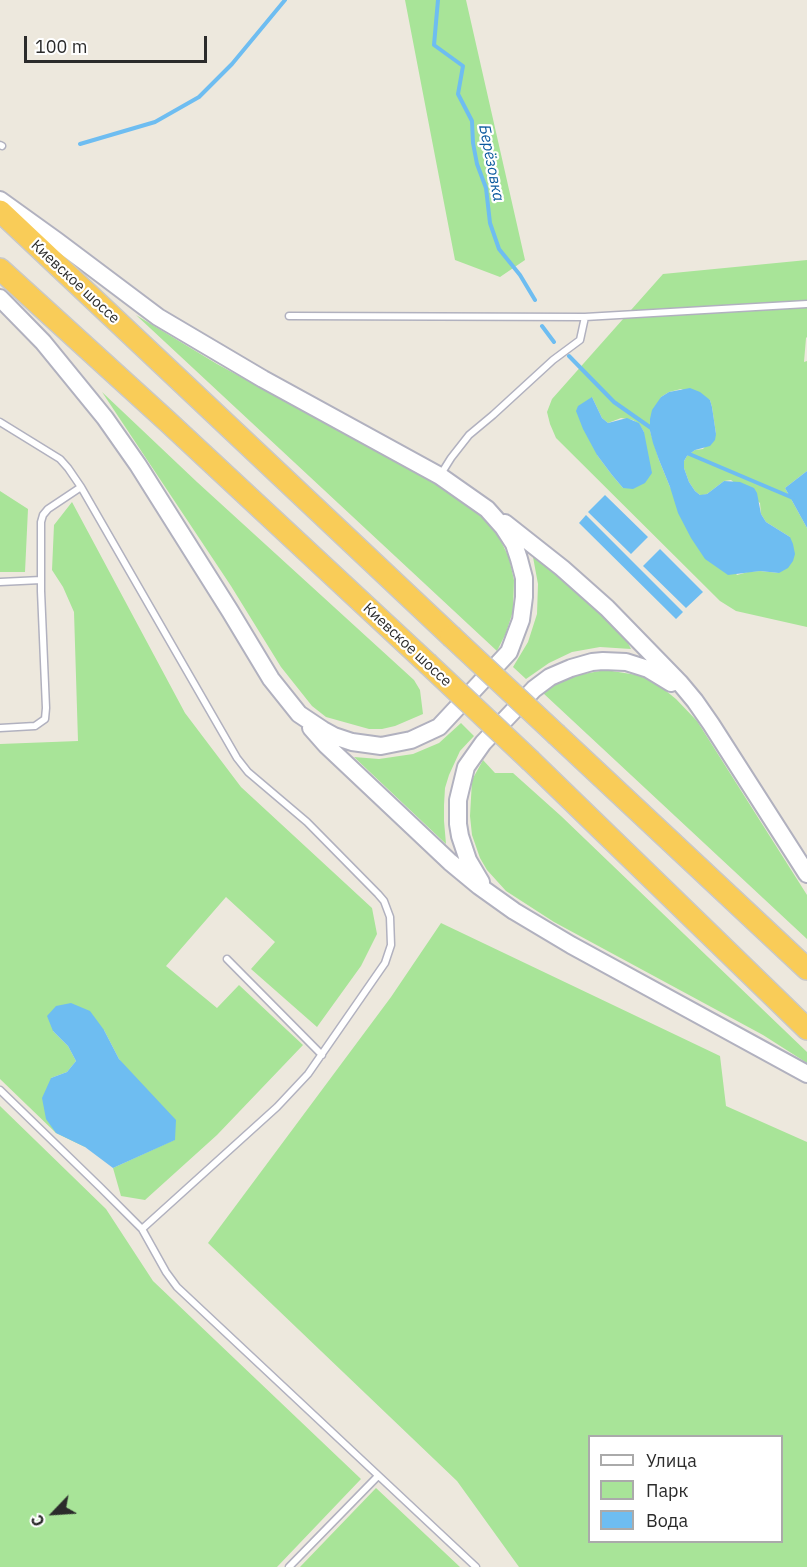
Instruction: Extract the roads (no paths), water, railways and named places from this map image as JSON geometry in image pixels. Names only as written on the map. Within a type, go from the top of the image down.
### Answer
[{"type":"highway","name":"Киевское шоссе","points":[[0,211],[807,969]]},
{"type":"highway","name":"Киевское шоссе","points":[[0,270],[167,421],[427,663],[807,1029]]},
{"type":"street","points":[[0,200],[166,322],[263,379],[440,476],[535,546],[607,608],[681,683],[711,724],[807,874]]},
{"type":"street","points":[[0,298],[43,342],[105,418],[138,465],[271,679],[326,745],[450,861],[494,897],[571,945],[807,1074]]},
{"type":"street","points":[[299,714],[334,736],[352,742],[381,746],[402,742],[439,727],[506,656],[521,620],[524,578],[514,544],[486,508]]},
{"type":"street","points":[[494,897],[472,869],[464,850],[458,812],[461,782],[466,767],[477,750],[534,689],[550,677],[571,668],[603,661],[626,662],[648,669],[668,681],[680,690],[711,724]]},
{"type":"lane","points":[[289,316],[585,317],[807,303]]},
{"type":"lane","points":[[440,476],[469,435],[553,360],[579,340],[585,317]]},
{"type":"lane","points":[[0,422],[60,459],[68,468],[237,758],[248,771],[308,822],[378,894],[387,906],[390,917],[392,945],[385,963],[308,1074],[277,1107],[142,1229]]},
{"type":"lane","points":[[0,728],[35,726],[46,716],[41,522],[43,515],[54,503],[81,487]]},
{"type":"lane","points":[[0,582],[41,580]]},
{"type":"lane","points":[[227,959],[322,1055]]},
{"type":"lane","points":[[0,1090],[142,1229],[177,1287],[476,1567]]},
{"type":"lane","points":[[289,1567],[378,1476]]},
{"type":"water","points":[[690,388],[710,400],[716,434],[710,446],[695,450],[684,461],[689,482],[700,495],[707,494],[724,481],[740,482],[754,488],[761,514],[766,522],[790,537],[793,544],[795,554],[793,561],[788,568],[779,573],[760,571],[728,575],[705,559],[678,513],[653,443],[650,419],[652,410],[661,397],[669,392]]},
{"type":"water","points":[[592,397],[602,418],[608,423],[627,418],[639,423],[644,432],[652,473],[645,483],[633,489],[623,488],[597,455],[576,411],[578,406]]},
{"type":"water","points":[[807,471],[807,528],[785,488]]},
{"type":"water","points":[[605,495],[648,537],[631,554],[588,512]]},
{"type":"water","points":[[586,515],[683,612],[676,619],[579,523]]},
{"type":"water","points":[[660,549],[703,592],[686,608],[643,566]]},
{"type":"water","points":[[71,1003],[90,1011],[104,1030],[119,1059],[176,1120],[175,1140],[113,1168],[85,1147],[56,1133],[46,1119],[42,1098],[51,1078],[67,1072],[76,1061],[68,1046],[53,1031],[47,1016],[56,1006]]},
{"type":"waterway","points":[[80,144],[155,122],[199,97],[232,64],[285,0]]},
{"type":"waterway","name":"Берёзовка","points":[[438,0],[434,45],[463,66],[458,94],[472,121],[473,143],[477,164],[486,188],[490,223],[499,249],[520,275],[535,300]]},
{"type":"waterway","points":[[542,326],[554,342]]},
{"type":"waterway","name":"Берёзовка","points":[[569,356],[614,402],[654,430]]},
{"type":"waterway","name":"Берёзовка","points":[[687,453],[793,498]]}]
